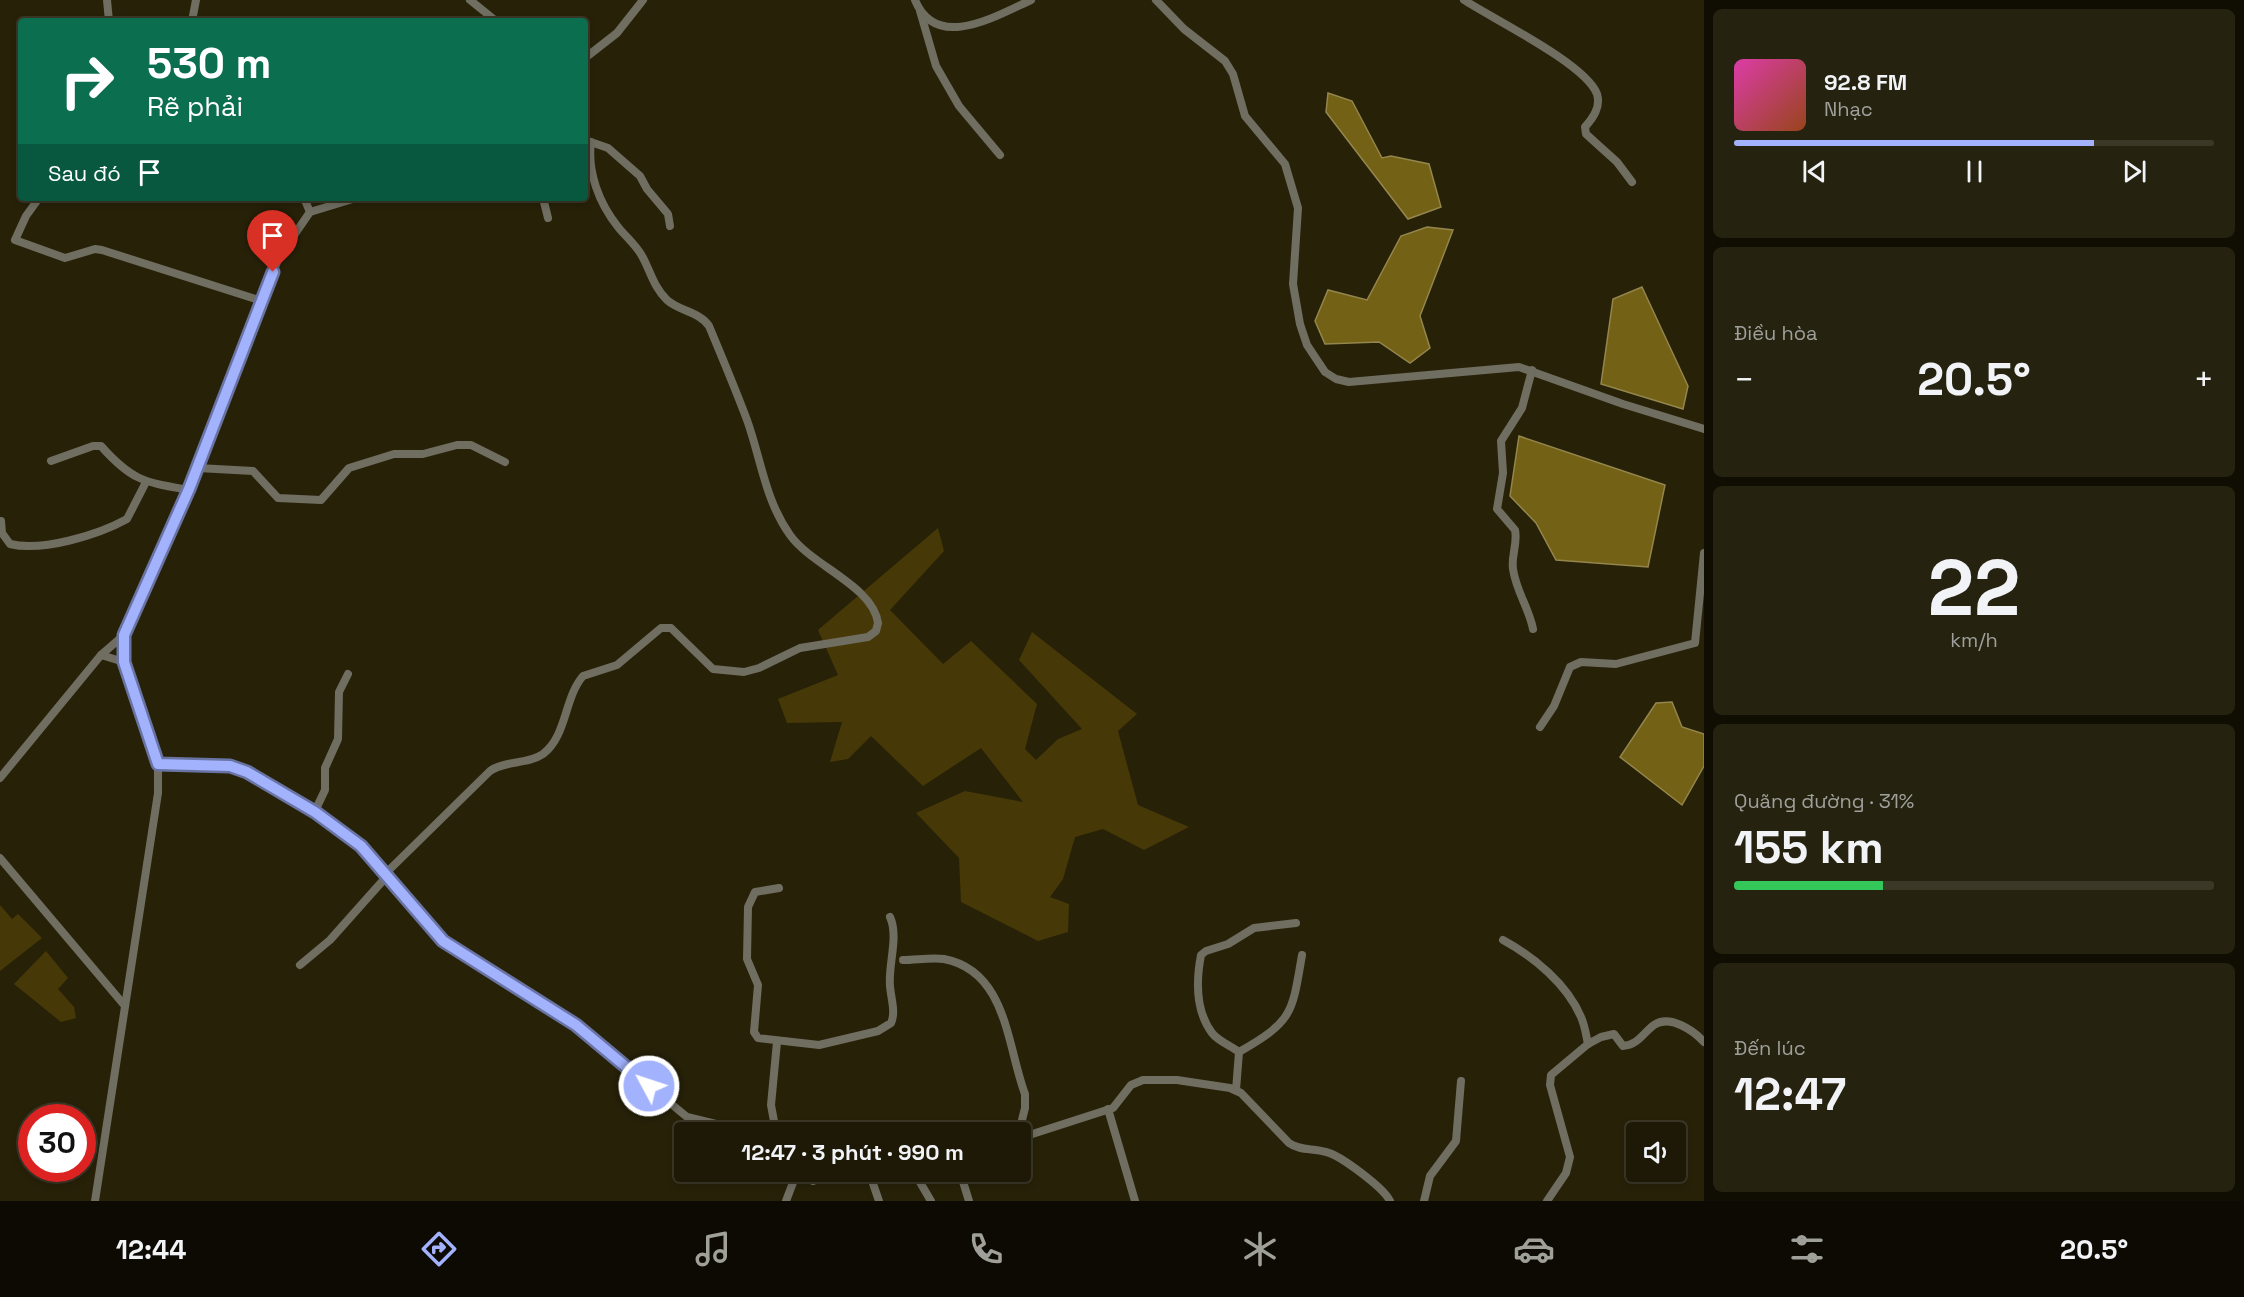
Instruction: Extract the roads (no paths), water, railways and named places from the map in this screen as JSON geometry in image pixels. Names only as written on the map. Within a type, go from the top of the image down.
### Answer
[{"type":"street","points":[[108,0],[109,18]]},
{"type":"street","points":[[193,18],[196,0]]},
{"type":"street","points":[[470,0],[492,18]]},
{"type":"street","points":[[588,56],[617,33],[643,0]]},
{"type":"street","points":[[915,0],[936,66],[959,106],[1000,155]]},
{"type":"street","points":[[920,11],[940,25],[966,27],[1031,0]]},
{"type":"street","points":[[1156,0],[1184,29],[1226,61],[1233,74],[1245,116],[1285,164],[1298,208],[1294,246],[1296,304],[1307,345],[1325,372],[1336,379],[1349,382],[1505,366],[1532,370],[1623,404],[1704,429]]},
{"type":"street","points":[[1467,1],[1577,70],[1596,92],[1597,98],[1594,116],[1585,127],[1586,134],[1617,162],[1632,182]]},
{"type":"street","points":[[300,965],[330,940],[386,875],[490,771],[501,765],[535,758],[551,747],[583,676],[617,665],[662,628],[671,628],[712,669],[744,672],[759,668],[800,648],[868,637],[876,631],[878,623],[868,600],[806,553],[788,533],[770,498],[747,420],[709,326],[701,318],[678,308],[664,297],[641,255],[614,221],[599,196],[589,165],[588,141],[608,148],[640,176],[647,189],[668,214],[670,226]]},
{"type":"street","points":[[37,201],[26,216],[15,240],[65,258],[95,249],[102,250],[262,301]]},
{"type":"street","points":[[305,201],[310,212]]},
{"type":"street","points":[[95,1201],[158,793],[158,764],[124,662],[124,635],[198,468],[282,251],[310,212],[346,201]]},
{"type":"street","points":[[544,201],[548,218]]},
{"type":"street","points":[[1532,370],[1522,408],[1501,441],[1503,482],[1497,504],[1500,514],[1515,530],[1513,567],[1517,589],[1529,608],[1533,629]]},
{"type":"street","points":[[198,468],[253,471],[279,498],[321,500],[349,468],[394,454],[423,453],[457,445],[471,445],[505,462]]},
{"type":"street","points":[[51,461],[101,446],[120,467],[146,482],[189,489]]},
{"type":"street","points":[[1,521],[2,533],[10,544],[21,546],[61,542],[127,519],[146,482]]},
{"type":"street","points":[[1540,727],[1554,706],[1570,667],[1581,662],[1616,664],[1695,644],[1704,553]]},
{"type":"street","points":[[0,778],[101,655],[124,635]]},
{"type":"street","points":[[101,655],[124,662]]},
{"type":"street","points":[[315,812],[325,790],[325,768],[336,744],[339,692],[348,674]]},
{"type":"street","points":[[158,764],[230,766],[247,772],[315,812],[352,838],[443,941],[576,1025],[680,1113],[700,1122]]},
{"type":"street","points":[[0,858],[125,1006]]},
{"type":"street","points":[[779,888],[755,892],[748,901],[747,959],[758,985],[755,1035],[777,1042],[819,1045],[878,1031],[891,1023],[893,1012],[890,956],[894,938],[890,917]]},
{"type":"street","points":[[1239,1052],[1213,1034],[1202,1014],[1197,990],[1201,955],[1206,951],[1228,944],[1254,928],[1296,923]]},
{"type":"street","points":[[1503,940],[1529,955],[1569,997],[1581,1017],[1588,1044]]},
{"type":"street","points":[[1239,1052],[1267,1036],[1285,1021],[1292,1010],[1302,955]]},
{"type":"street","points":[[903,960],[944,959],[969,968],[986,984],[999,1007],[1025,1094],[1022,1122]]},
{"type":"street","points":[[1547,1201],[1566,1173],[1570,1157],[1549,1080],[1554,1070],[1588,1044],[1611,1034],[1623,1046],[1628,1046],[1643,1037],[1654,1025],[1663,1021],[1694,1032],[1704,1042]]},
{"type":"street","points":[[775,1122],[771,1105],[777,1042]]},
{"type":"street","points":[[1236,1090],[1239,1052]]},
{"type":"street","points":[[1031,1134],[1108,1109],[1116,1104],[1131,1085],[1143,1080],[1177,1080],[1236,1090],[1289,1143],[1302,1149],[1332,1154],[1378,1185],[1390,1201]]},
{"type":"street","points":[[1424,1201],[1430,1176],[1456,1141],[1461,1081]]},
{"type":"street","points":[[1108,1109],[1135,1201]]},
{"type":"street","points":[[786,1201],[793,1182]]},
{"type":"street","points":[[871,1182],[879,1201]]},
{"type":"street","points":[[919,1182],[931,1201]]},
{"type":"street","points":[[963,1182],[969,1201]]}]
